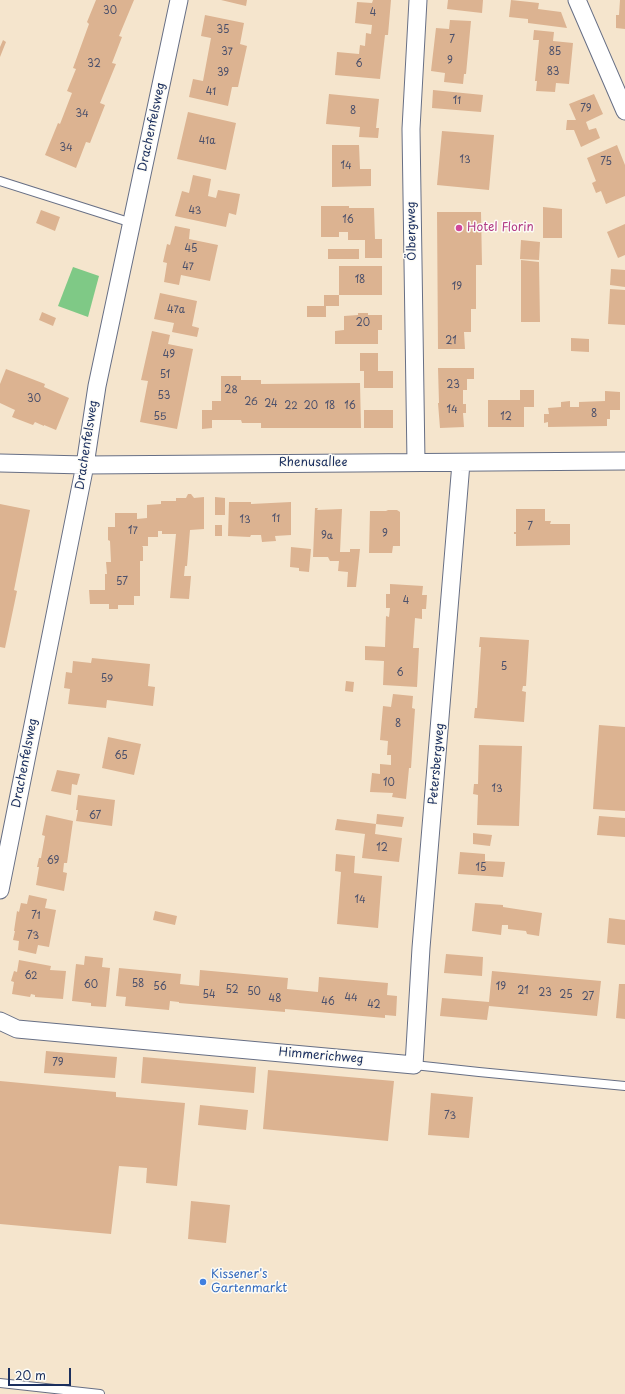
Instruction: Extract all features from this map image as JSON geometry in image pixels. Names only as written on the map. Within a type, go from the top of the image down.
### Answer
[{"type":"street","name":"Drachenfelsweg","points":[[0,890],[85,465],[97,386],[179,0]]},
{"type":"street","name":"Ölbergweg","points":[[416,462],[410,129],[418,0]]},
{"type":"street","points":[[577,0],[625,111]]},
{"type":"street","name":"Rhenusallee","points":[[0,463],[85,465],[625,461]]},
{"type":"street","name":"Petersbergweg","points":[[414,1064],[422,941],[461,463]]},
{"type":"street","name":"Himmerichweg","points":[[0,1021],[17,1029],[414,1064]]},
{"type":"lane","points":[[0,181],[132,223]]},
{"type":"lane","name":"Himmerichweg","points":[[414,1064],[479,1072],[625,1086]]},
{"type":"lane","points":[[0,1383],[100,1394]]},
{"type":"lane","points":[[12,1384],[13,1394]]},
{"type":"green space","points":[[73,267],[99,276],[88,317],[58,306]]},
{"type":"building","points":[[96,0],[134,0],[119,36],[122,37],[112,63],[116,64],[100,103],[105,105],[90,143],[86,142],[76,168],[45,155],[58,123],[60,124],[72,93],[67,91],[76,69],[73,68],[89,24],[87,22]]},
{"type":"building","points":[[221,0],[247,0],[246,6]]},
{"type":"building","points":[[373,0],[391,0],[388,35],[385,35],[380,79],[335,75],[337,52],[359,54],[360,45],[365,46],[366,33],[371,34],[372,25],[355,23],[357,2],[372,3]]},
{"type":"building","points":[[448,0],[483,0],[482,13],[447,9]]},
{"type":"building","points":[[511,0],[539,3],[538,9],[561,12],[567,28],[528,23],[528,19],[509,17]]},
{"type":"building","points":[[620,0],[625,0],[625,29],[616,28],[616,15],[619,15]]},
{"type":"building","points":[[205,15],[244,23],[240,44],[247,46],[238,87],[232,87],[228,106],[189,97],[193,79],[203,81],[211,38],[201,36]]},
{"type":"building","points":[[450,20],[471,21],[466,74],[464,74],[463,84],[444,82],[445,73],[431,71],[436,28],[449,29]]},
{"type":"building","points":[[534,30],[554,32],[553,41],[573,43],[569,84],[556,83],[555,92],[536,91],[537,81],[535,81],[539,40],[533,40]]},
{"type":"building","points":[[3,40],[6,42],[0,57],[0,47]]},
{"type":"building","points":[[433,90],[483,95],[481,112],[432,108]]},
{"type":"building","points":[[329,94],[379,99],[376,128],[379,128],[378,138],[359,137],[360,127],[326,124]]},
{"type":"building","points":[[594,94],[603,114],[586,122],[589,130],[596,128],[600,138],[581,147],[574,130],[566,130],[567,120],[576,120],[569,104]]},
{"type":"building","points":[[188,112],[236,123],[226,170],[177,159]]},
{"type":"building","points":[[442,131],[494,135],[489,190],[437,185]]},
{"type":"building","points":[[332,145],[359,145],[360,169],[371,169],[371,186],[332,187]]},
{"type":"building","points":[[617,145],[625,165],[625,196],[606,204],[601,191],[596,193],[592,183],[596,181],[587,158]]},
{"type":"building","points":[[193,175],[211,179],[208,196],[216,198],[218,190],[240,194],[236,215],[229,213],[226,227],[175,216],[182,191],[189,193]]},
{"type":"building","points":[[321,206],[374,208],[375,239],[382,239],[382,258],[365,258],[365,240],[348,240],[348,232],[339,232],[339,237],[321,237]]},
{"type":"building","points":[[543,207],[562,209],[562,238],[543,238]]},
{"type":"building","points":[[41,210],[60,217],[55,231],[36,223]]},
{"type":"building","points":[[437,212],[481,212],[482,265],[476,265],[476,309],[471,309],[471,332],[464,332],[465,349],[438,349]]},
{"type":"building","points":[[625,224],[625,255],[618,258],[607,232]]},
{"type":"building","points":[[175,226],[190,229],[189,239],[218,245],[210,281],[181,275],[179,285],[164,282],[167,263],[163,262],[167,244],[170,245]]},
{"type":"building","points":[[521,240],[540,242],[539,260],[520,259]]},
{"type":"building","points":[[328,249],[359,249],[359,259],[328,259]]},
{"type":"building","points":[[521,260],[539,262],[540,322],[521,322]]},
{"type":"building","points":[[339,266],[382,266],[382,295],[339,295]]},
{"type":"building","points":[[611,269],[625,270],[625,287],[610,285]]},
{"type":"building","points":[[610,289],[625,290],[625,325],[608,324]]},
{"type":"building","points":[[160,293],[197,301],[192,326],[199,328],[197,337],[172,332],[174,323],[154,319]]},
{"type":"building","points":[[324,295],[339,295],[339,306],[326,306],[326,317],[307,317],[307,306],[324,306]]},
{"type":"building","points":[[42,312],[56,318],[53,326],[39,320]]},
{"type":"building","points":[[358,313],[382,315],[382,330],[378,330],[378,344],[335,344],[335,331],[344,330],[344,316],[358,315]]},
{"type":"building","points":[[152,331],[170,335],[168,344],[193,349],[177,429],[140,422],[148,381],[141,380]]},
{"type":"building","points":[[571,338],[589,339],[589,352],[571,351]]},
{"type":"building","points":[[360,353],[378,353],[378,371],[393,371],[393,388],[364,388],[364,371],[360,371]]},
{"type":"building","points":[[438,368],[474,368],[474,379],[467,379],[467,390],[463,390],[463,404],[466,404],[466,413],[463,413],[464,427],[440,428]]},
{"type":"building","points":[[6,369],[45,384],[44,387],[69,398],[56,430],[35,422],[33,425],[12,417],[15,410],[0,403],[0,384]]},
{"type":"building","points":[[221,376],[241,376],[241,380],[261,380],[261,384],[360,383],[361,428],[261,428],[261,423],[242,423],[241,420],[212,420],[212,428],[202,429],[202,410],[212,410],[212,401],[221,401]]},
{"type":"building","points":[[520,390],[534,390],[534,407],[524,407],[524,427],[488,427],[488,400],[520,400]]},
{"type":"building","points":[[605,391],[620,392],[620,410],[610,410],[610,419],[607,419],[607,426],[548,427],[548,422],[544,423],[544,414],[549,414],[548,408],[561,407],[561,402],[570,401],[570,407],[579,407],[579,402],[605,401]]},
{"type":"building","points":[[364,410],[393,410],[393,428],[364,428]]},
{"type":"building","points":[[188,494],[191,494],[194,498],[204,497],[204,529],[190,530],[187,566],[185,566],[184,576],[191,576],[189,599],[170,598],[176,534],[162,534],[162,531],[158,531],[158,537],[148,537],[148,546],[142,546],[143,561],[140,561],[140,596],[134,596],[134,605],[118,605],[118,609],[109,609],[109,604],[90,604],[89,590],[105,590],[105,574],[107,574],[106,562],[111,562],[108,527],[115,527],[115,513],[137,513],[137,519],[147,518],[147,505],[161,504],[161,501],[176,501],[176,498],[186,498]]},
{"type":"building","points":[[215,497],[225,498],[225,515],[215,515]]},
{"type":"building","points":[[229,502],[251,502],[251,504],[291,502],[291,535],[275,536],[276,541],[262,542],[261,535],[251,535],[250,537],[228,536]]},
{"type":"building","points":[[0,504],[30,510],[14,590],[17,591],[5,648],[0,647]]},
{"type":"building","points":[[315,508],[318,508],[317,510],[342,509],[340,552],[350,552],[350,549],[360,549],[356,587],[347,587],[348,572],[338,571],[339,561],[330,561],[328,557],[313,557]]},
{"type":"building","points":[[516,509],[545,509],[545,521],[551,521],[550,524],[570,524],[570,545],[516,546],[516,534],[514,534],[514,532],[516,532]]},
{"type":"building","points":[[397,510],[400,512],[400,546],[393,546],[392,553],[369,553],[370,511]]},
{"type":"building","points":[[215,525],[222,525],[222,536],[215,536]]},
{"type":"building","points":[[291,547],[311,549],[309,572],[299,571],[299,568],[290,567]]},
{"type":"building","points":[[390,584],[423,586],[422,595],[427,595],[426,609],[422,609],[422,619],[415,618],[413,648],[419,648],[417,687],[383,685],[384,661],[365,660],[365,646],[385,647],[386,616],[389,617],[390,608],[386,608],[386,594],[390,594]]},
{"type":"building","points":[[480,637],[529,640],[526,686],[523,686],[522,691],[526,692],[524,722],[474,718],[475,708],[477,708],[481,647],[479,647]]},
{"type":"building","points":[[92,658],[150,664],[148,686],[155,687],[153,706],[107,700],[106,708],[68,704],[70,689],[64,688],[66,672],[72,673],[73,661],[91,663]]},
{"type":"building","points":[[346,681],[354,682],[353,692],[345,691]]},
{"type":"building","points":[[393,694],[413,696],[412,708],[415,709],[411,768],[409,768],[406,799],[392,797],[393,793],[370,792],[372,773],[380,774],[380,764],[391,765],[391,755],[387,755],[388,741],[380,740],[383,706],[391,707]]},
{"type":"building","points":[[599,725],[625,727],[625,811],[593,809]]},
{"type":"building","points":[[108,737],[141,744],[134,775],[102,768]]},
{"type":"building","points":[[479,745],[522,746],[519,826],[477,825],[478,795],[473,794],[474,784],[478,784]]},
{"type":"building","points":[[57,770],[80,774],[77,785],[72,784],[71,795],[51,791]]},
{"type":"building","points":[[78,795],[115,800],[112,826],[76,821]]},
{"type":"building","points":[[377,814],[404,817],[402,827],[376,824]]},
{"type":"building","points":[[46,815],[73,821],[67,863],[64,863],[63,872],[67,873],[64,891],[36,885],[39,867],[37,867],[39,858],[41,858],[45,836],[42,835]]},
{"type":"building","points":[[599,816],[625,818],[625,837],[597,835]]},
{"type":"building","points":[[337,819],[376,824],[375,834],[402,838],[399,862],[362,858],[365,834],[335,830]]},
{"type":"building","points":[[473,833],[492,835],[490,846],[473,844]]},
{"type":"building","points":[[460,852],[485,854],[485,861],[505,862],[503,877],[458,874]]},
{"type":"building","points":[[336,854],[355,856],[354,873],[382,876],[378,928],[337,924],[341,872],[335,871]]},
{"type":"building","points":[[29,895],[47,899],[45,908],[56,910],[49,947],[38,945],[36,954],[18,950],[19,941],[13,940],[17,911],[19,912],[21,903],[27,904]]},
{"type":"building","points":[[475,903],[503,905],[503,907],[542,913],[539,936],[527,934],[526,931],[508,929],[508,925],[502,925],[501,935],[472,931]]},
{"type":"building","points":[[155,911],[177,916],[175,925],[153,920]]},
{"type":"building","points":[[609,918],[625,920],[625,945],[607,943]]},
{"type":"building","points":[[446,954],[483,957],[482,976],[444,973]]},
{"type":"building","points":[[85,956],[103,958],[102,967],[110,968],[106,1007],[91,1006],[91,1003],[72,1001],[76,964],[84,965]]},
{"type":"building","points":[[19,960],[51,966],[50,970],[66,971],[63,999],[35,997],[35,995],[31,994],[30,997],[12,994],[14,982],[11,981],[14,971],[17,972]]},
{"type":"building","points":[[119,968],[181,974],[180,984],[199,986],[200,970],[288,978],[287,989],[318,992],[319,977],[388,983],[387,995],[397,996],[396,1016],[385,1015],[385,1018],[285,1009],[285,1012],[170,1001],[169,1010],[125,1006],[126,997],[116,996]]},
{"type":"building","points":[[492,971],[601,981],[597,1016],[489,1006],[487,1020],[440,1016],[442,998],[489,1002]]},
{"type":"building","points":[[619,984],[625,984],[625,1019],[616,1018]]},
{"type":"building","points":[[46,1051],[117,1057],[115,1078],[44,1073]]},
{"type":"building","points":[[143,1057],[256,1067],[254,1093],[141,1083]]},
{"type":"building","points":[[268,1070],[394,1081],[388,1141],[263,1129]]},
{"type":"building","points":[[0,1081],[116,1092],[116,1097],[185,1103],[177,1186],[146,1183],[147,1168],[119,1166],[111,1234],[0,1224]]},
{"type":"building","points":[[431,1093],[473,1097],[469,1138],[428,1135]]},
{"type":"building","points":[[200,1105],[248,1110],[246,1130],[198,1125]]},
{"type":"building","points":[[191,1201],[230,1205],[226,1243],[188,1239]]},
{"type":"place","name":"Hotel Florin","points":[[459,228]]},
{"type":"place","name":"Kissener's Gartenmarkt","points":[[203,1282]]}]
